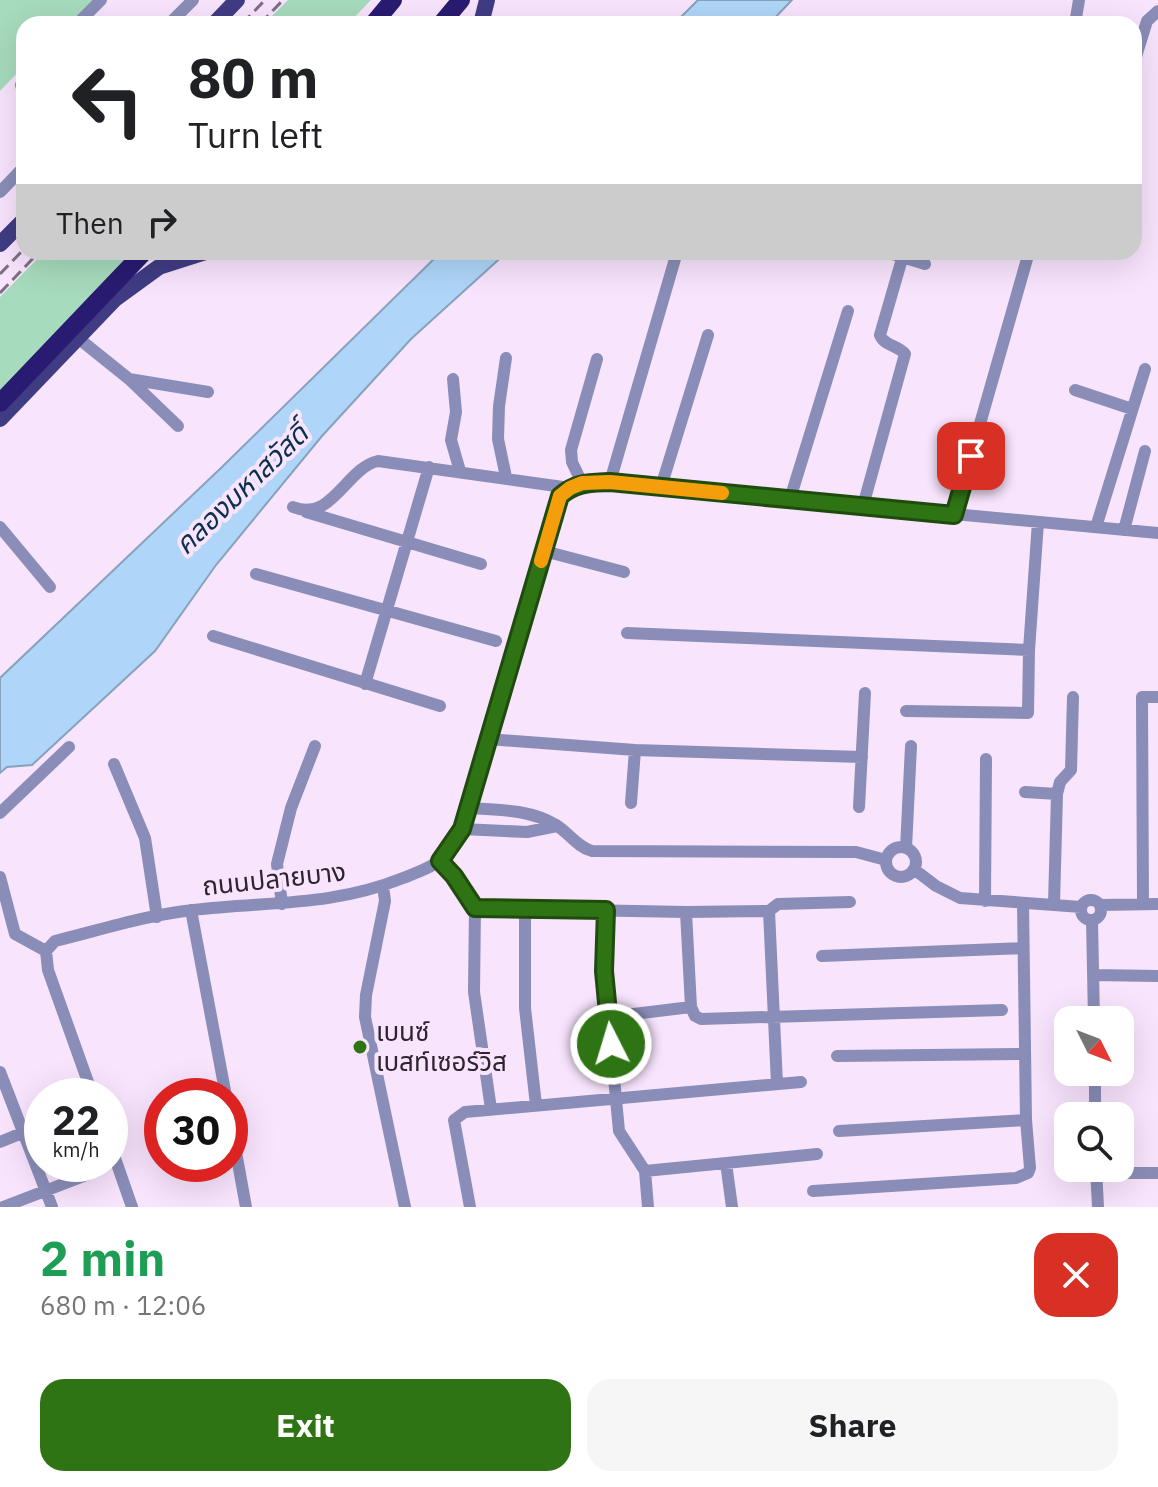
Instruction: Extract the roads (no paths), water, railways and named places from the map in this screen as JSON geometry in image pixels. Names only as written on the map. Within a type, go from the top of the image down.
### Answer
[{"type":"highway","points":[[380,16],[393,0]]},
{"type":"highway","points":[[448,16],[461,0]]},
{"type":"highway","points":[[0,403],[136,260]]},
{"type":"main road","points":[[222,16],[237,0]]},
{"type":"main road","points":[[0,244],[16,228]]},
{"type":"main road","points":[[0,419],[115,299],[159,267],[181,260]]},
{"type":"street","points":[[85,16],[101,0]]},
{"type":"street","points":[[177,16],[193,0]]},
{"type":"street","points":[[1142,37],[1147,21],[1158,11]]},
{"type":"street","points":[[0,192],[16,175]]},
{"type":"street","points":[[610,482],[675,260]]},
{"type":"street","points":[[863,506],[905,354],[898,347],[883,341],[880,335],[902,260]]},
{"type":"street","points":[[915,260],[925,264]]},
{"type":"street","points":[[954,515],[1027,260]]},
{"type":"street","points":[[790,499],[848,311]]},
{"type":"street","points":[[661,487],[708,335]]},
{"type":"street","points":[[78,338],[129,379],[178,426]]},
{"type":"street","points":[[506,358],[498,439],[506,477]]},
{"type":"street","points":[[576,485],[571,450],[597,359]]},
{"type":"street","points":[[1096,527],[1145,369]]},
{"type":"street","points":[[129,379],[208,392]]},
{"type":"street","points":[[453,379],[456,412],[451,440],[460,471]]},
{"type":"street","points":[[1075,390],[1132,409]]},
{"type":"street","points":[[1124,530],[1145,451]]},
{"type":"street","points":[[481,564],[298,509],[313,509],[336,497],[362,467],[378,461],[576,485],[610,482],[1158,533]]},
{"type":"street","points":[[365,684],[429,467]]},
{"type":"street","points":[[491,1109],[474,992],[475,908],[440,861],[462,829],[560,496],[576,485]]},
{"type":"street","points":[[906,711],[1028,713],[1038,522]]},
{"type":"street","points":[[0,527],[50,587]]},
{"type":"street","points":[[544,551],[624,572]]},
{"type":"street","points":[[256,574],[496,641]]},
{"type":"street","points":[[627,633],[1029,650]]},
{"type":"street","points":[[213,636],[440,706]]},
{"type":"street","points":[[859,807],[865,693]]},
{"type":"street","points":[[1054,904],[1057,794],[1060,782],[1071,770],[1073,697]]},
{"type":"street","points":[[1143,904],[1142,697],[1158,697]]},
{"type":"street","points":[[488,739],[635,750],[862,757]]},
{"type":"street","points":[[282,904],[277,864],[291,808],[315,746]]},
{"type":"street","points":[[906,848],[911,746]]},
{"type":"street","points":[[0,813],[69,747]]},
{"type":"street","points":[[631,803],[635,750]]},
{"type":"street","points":[[1142,755],[1158,755]]},
{"type":"street","points":[[985,901],[986,759]]},
{"type":"street","points":[[114,764],[145,838],[157,917]]},
{"type":"street","points":[[1025,792],[1057,794]]},
{"type":"street","points":[[468,808],[527,813],[557,826],[583,848],[592,851],[856,852],[886,860]]},
{"type":"street","points":[[1142,824],[1158,824]]},
{"type":"street","points":[[462,829],[527,832],[557,826]]},
{"type":"street","points":[[915,870],[907,877],[896,877],[888,870],[886,860],[891,851],[906,848],[914,854],[915,870],[936,886],[960,898],[1081,907],[1089,900],[1100,905],[1158,904]]},
{"type":"street","name":"ถนนปลายบาง","points":[[46,951],[55,941],[191,910],[343,897],[383,886],[440,861]]},
{"type":"street","points":[[0,877],[15,934],[46,951],[48,970],[87,1078]]},
{"type":"street","points":[[383,886],[385,901],[366,995],[365,1017],[405,1207]]},
{"type":"street","points":[[475,908],[769,911],[778,904],[850,902]]},
{"type":"street","points":[[813,1191],[1024,1177],[1030,1168],[1024,1054],[1023,903]]},
{"type":"street","points":[[1092,920],[1101,913],[1100,905]]},
{"type":"street","points":[[1081,907],[1082,915],[1092,920]]},
{"type":"street","points":[[525,909],[525,1008],[536,1105]]},
{"type":"street","points":[[191,910],[223,1078]]},
{"type":"street","points":[[606,910],[604,971],[619,1131],[645,1171],[648,1207]]},
{"type":"street","points":[[769,911],[777,1084]]},
{"type":"street","points":[[686,912],[691,1007],[695,1016],[701,1019],[1002,1010]]},
{"type":"street","points":[[1092,920],[1094,1006]]},
{"type":"street","points":[[822,956],[1022,948]]},
{"type":"street","points":[[1093,975],[1158,976]]},
{"type":"street","points":[[609,1017],[691,1007]]},
{"type":"street","points":[[837,1056],[1024,1054]]},
{"type":"street","points":[[0,1075],[52,1207]]},
{"type":"street","points":[[470,1207],[454,1120],[465,1112],[801,1082]]},
{"type":"street","points":[[839,1131],[1026,1120]]},
{"type":"street","points":[[0,1142],[22,1133]]},
{"type":"street","points":[[645,1171],[817,1154]]},
{"type":"street","points":[[726,1163],[732,1207]]},
{"type":"street","points":[[1134,1172],[1158,1173]]},
{"type":"street","points":[[3,1207],[70,1182]]},
{"type":"street","points":[[123,1182],[132,1207]]},
{"type":"street","points":[[241,1182],[246,1207]]},
{"type":"street","points":[[1097,1182],[1098,1207]]},
{"type":"water","points":[[698,0],[792,0],[777,16],[682,16]]},
{"type":"water","name":"คลองมหาสวัสดิ์","points":[[433,260],[498,260],[411,339],[322,436],[216,565],[155,651],[32,765],[7,767],[0,773],[0,678],[222,467]]},
{"type":"railway","points":[[250,16],[265,0]]},
{"type":"railway","points":[[268,16],[283,0]]},
{"type":"railway","points":[[0,274],[16,257]]},
{"type":"railway","points":[[0,293],[31,260]]},
{"type":"place","name":"เบนซ์ เบสท์เซอร์วิส","points":[[360,1047]]}]
